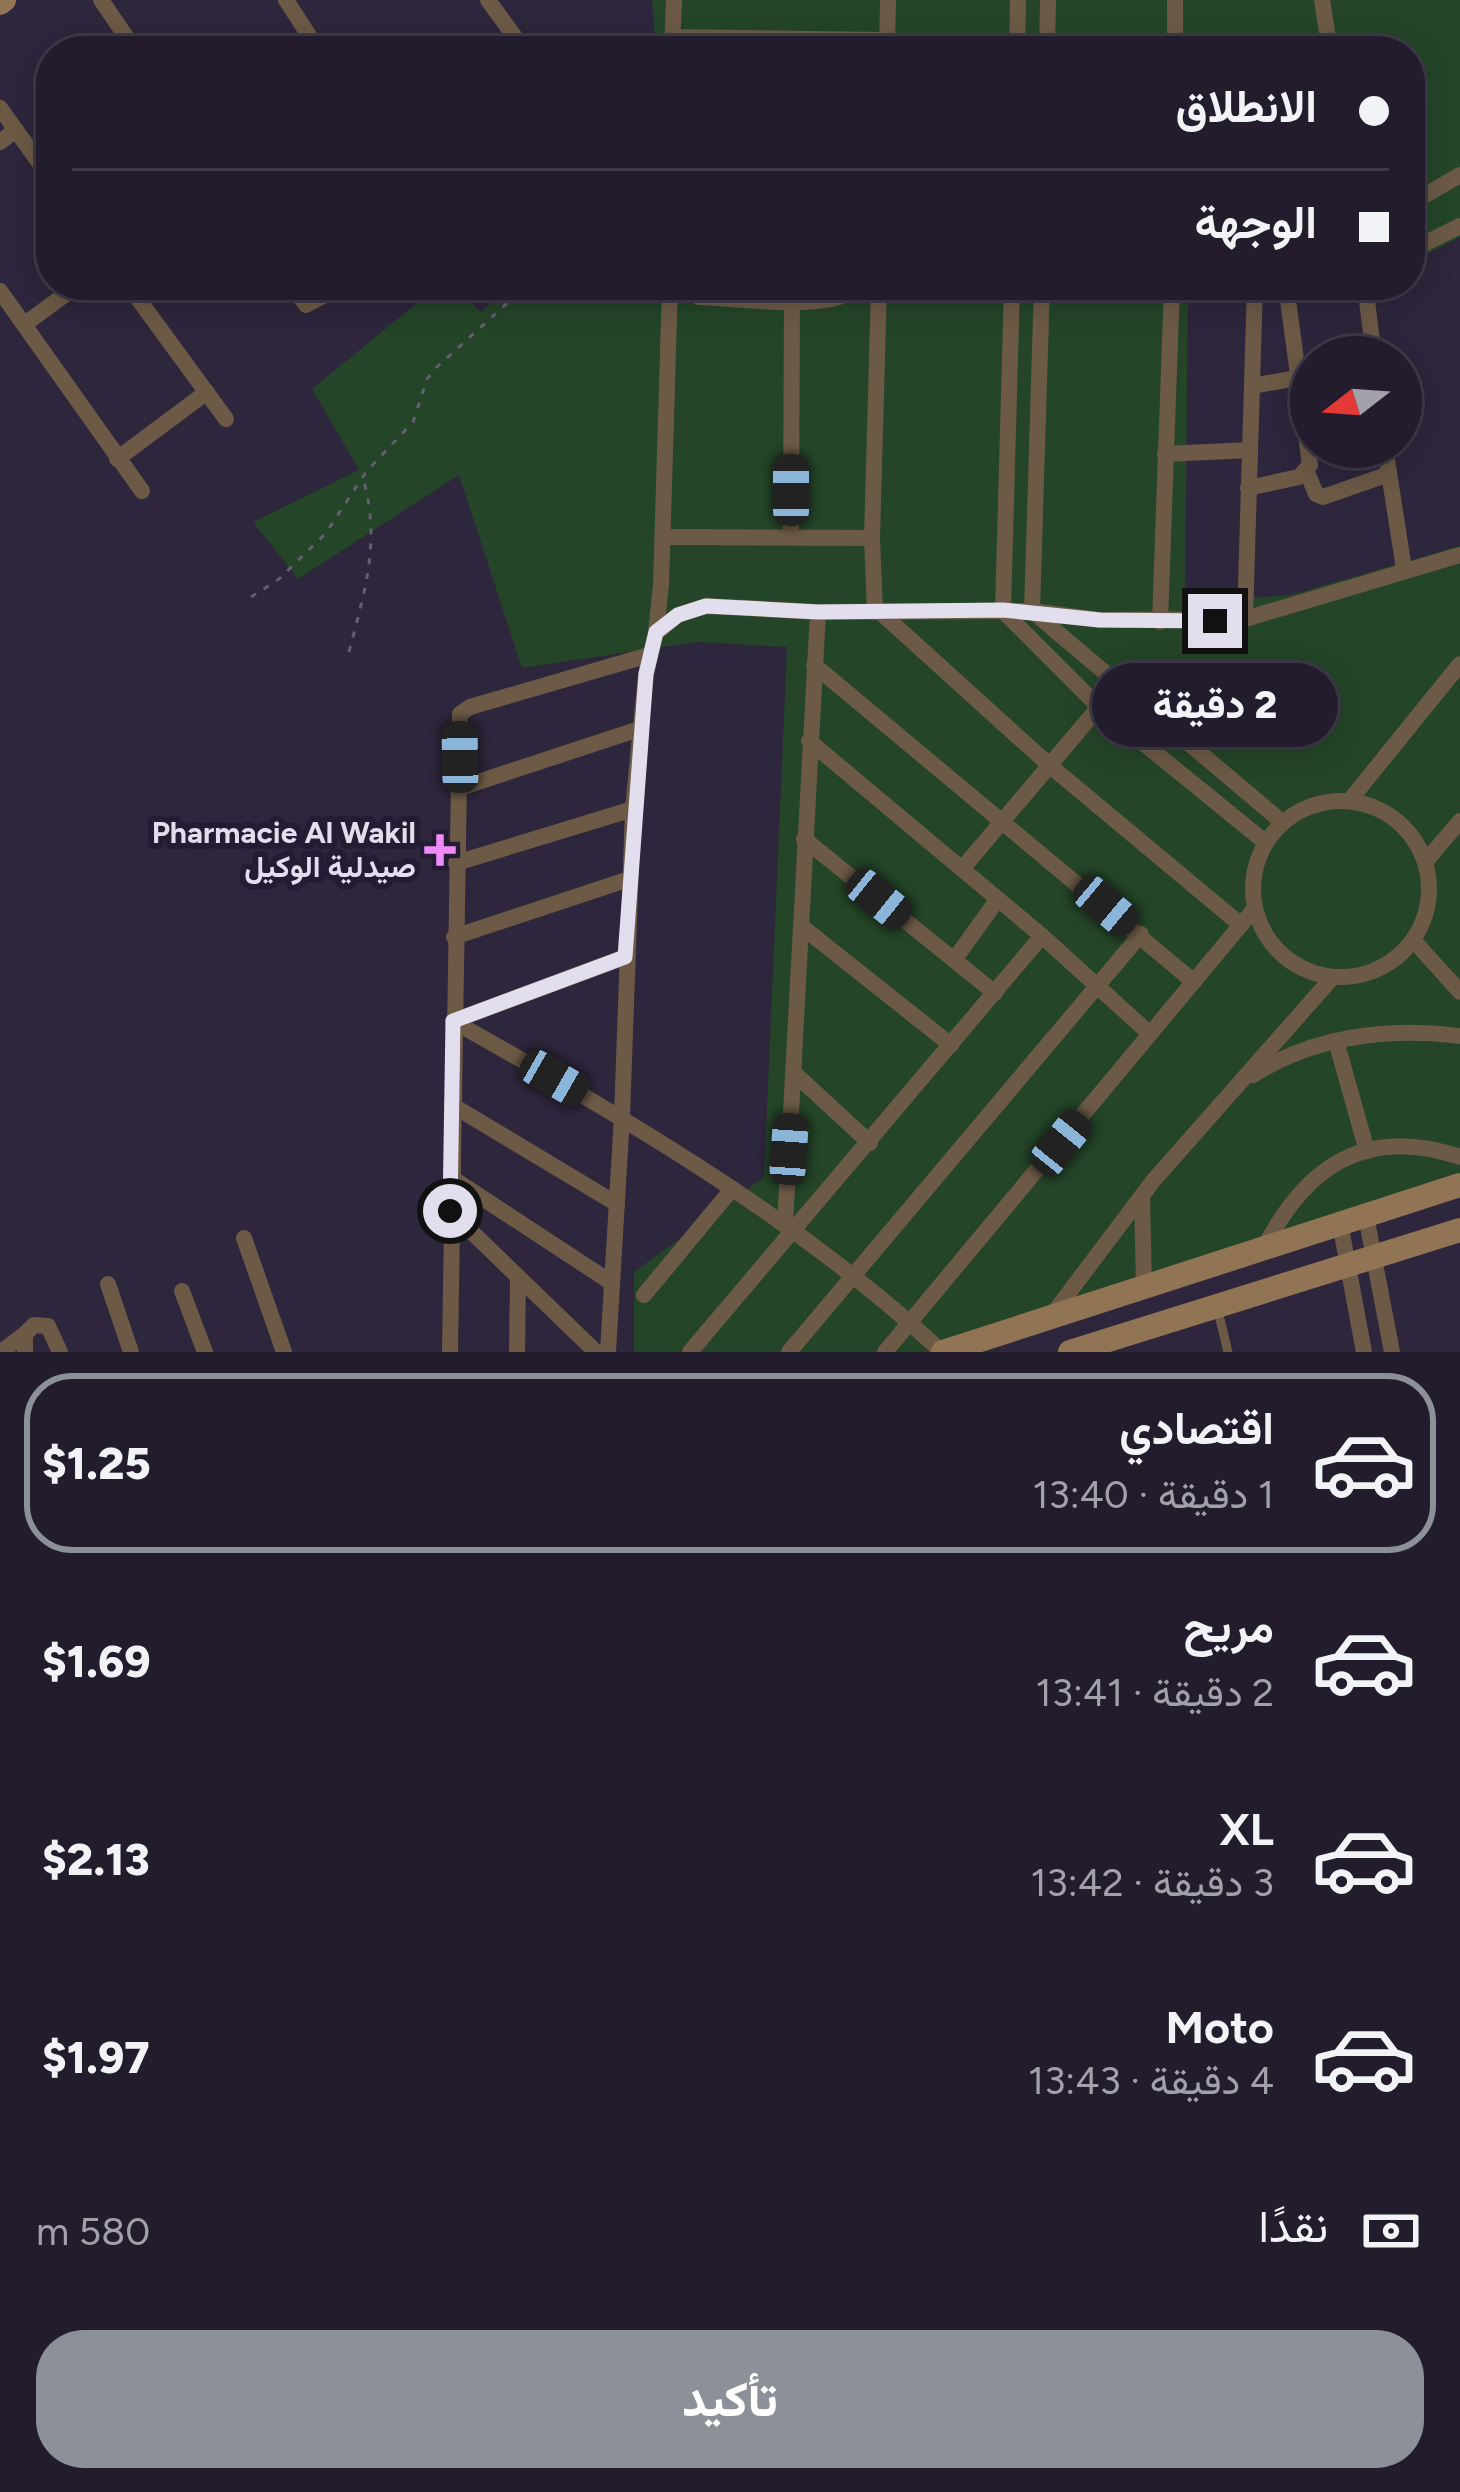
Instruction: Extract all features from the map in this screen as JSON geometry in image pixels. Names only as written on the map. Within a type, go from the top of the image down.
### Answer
[{"type":"street","points":[[101,0],[126,36]]},
{"type":"street","points":[[286,0],[309,36]]},
{"type":"street","points":[[488,0],[514,36]]},
{"type":"street","points":[[672,36],[674,0]]},
{"type":"street","points":[[887,36],[888,0]]},
{"type":"street","points":[[1017,36],[1018,0]]},
{"type":"street","points":[[1047,36],[1048,0]]},
{"type":"street","points":[[1174,36],[1175,0]]},
{"type":"street","points":[[1322,0],[1328,36]]},
{"type":"street","points":[[0,108],[36,158]]},
{"type":"street","points":[[0,142],[16,130]]},
{"type":"street","points":[[1425,195],[1460,175]]},
{"type":"street","points":[[1425,244],[1460,226]]},
{"type":"street","points":[[0,291],[142,491]]},
{"type":"street","points":[[25,324],[58,300]]},
{"type":"street","points":[[139,300],[226,419]]},
{"type":"street","points":[[608,1352],[633,809],[663,537],[670,300]]},
{"type":"street","points":[[791,537],[792,300]]},
{"type":"street","points":[[879,300],[872,538],[877,612],[1048,764],[1241,925]]},
{"type":"street","points":[[1012,300],[1003,610],[1099,707],[1265,842]]},
{"type":"street","points":[[1032,611],[1042,300]]},
{"type":"street","points":[[1160,622],[1171,300]]},
{"type":"street","points":[[1245,619],[1255,300]]},
{"type":"street","points":[[1288,300],[1293,336]]},
{"type":"street","points":[[1367,300],[1371,336]]},
{"type":"street","points":[[1252,386],[1290,379]]},
{"type":"street","points":[[117,459],[207,392]]},
{"type":"street","points":[[1165,454],[1250,449]]},
{"type":"street","points":[[1308,468],[1321,497],[1389,474]]},
{"type":"street","points":[[1388,468],[1404,569]]},
{"type":"street","points":[[1248,488],[1307,472]]},
{"type":"street","points":[[663,537],[872,538]]},
{"type":"street","points":[[656,632],[678,615],[706,606],[818,612],[1032,611],[1160,622],[1245,619],[1460,555]]},
{"type":"street","points":[[1032,611],[1282,822]]},
{"type":"street","points":[[790,1228],[804,839],[818,612]]},
{"type":"street","points":[[450,1352],[454,937],[462,711],[649,655]]},
{"type":"street","points":[[1350,800],[1460,664]]},
{"type":"street","points":[[814,665],[1194,982]]},
{"type":"street","points":[[962,869],[1120,682]]},
{"type":"street","points":[[460,788],[639,729]]},
{"type":"street","points":[[809,741],[1042,936],[1150,1034]]},
{"type":"street","points":[[1350,800],[1382,809],[1409,831],[1426,860],[1430,902],[1414,941],[1392,963],[1363,976],[1332,977],[1297,966],[1270,941],[1255,908],[1254,874],[1265,842],[1282,822],[1314,804],[1350,800]]},
{"type":"street","points":[[456,863],[633,809]]},
{"type":"street","points":[[1426,860],[1460,821]]},
{"type":"street","points":[[804,839],[995,993]]},
{"type":"street","points":[[454,937],[629,879]]},
{"type":"street","points":[[954,960],[998,899]]},
{"type":"street","points":[[885,1352],[1255,908]]},
{"type":"street","points":[[801,926],[951,1045]]},
{"type":"street","points":[[789,1352],[1141,934]]},
{"type":"street","points":[[690,1352],[790,1228],[869,1143],[1042,936]]},
{"type":"street","points":[[1414,941],[1460,992]]},
{"type":"street","points":[[453,1021],[625,957]]},
{"type":"street","points":[[1052,1315],[1142,1196],[1332,977]]},
{"type":"street","points":[[453,1021],[622,1117],[790,1228],[942,1352],[1460,1185]]},
{"type":"street","points":[[1239,1084],[1268,1066],[1336,1041],[1402,1032],[1460,1036]]},
{"type":"street","points":[[1336,1041],[1367,1151]]},
{"type":"street","points":[[794,1073],[869,1143]]},
{"type":"street","points":[[452,1105],[617,1204]]},
{"type":"street","points":[[1264,1248],[1286,1208],[1315,1175],[1367,1151],[1411,1146],[1460,1157]]},
{"type":"street","points":[[452,1178],[612,1283]]},
{"type":"street","points":[[644,1295],[732,1189]]},
{"type":"street","points":[[1142,1196],[1144,1285]]},
{"type":"street","points":[[481,1241],[496,1208]]},
{"type":"street","points":[[450,1211],[596,1352]]},
{"type":"street","points":[[1366,1216],[1392,1352]]},
{"type":"street","points":[[1340,1223],[1364,1352]]},
{"type":"street","points":[[1079,1350],[1460,1230]]},
{"type":"street","points":[[244,1238],[284,1352]]},
{"type":"street","points":[[517,1352],[518,1277]]},
{"type":"street","points":[[108,1284],[130,1352]]},
{"type":"street","points":[[182,1291],[205,1352]]},
{"type":"street","points":[[1079,1350],[1081,1305]]},
{"type":"street","points":[[1052,1315],[1079,1350]]},
{"type":"street","points":[[1,1352],[25,1343],[34,1325],[48,1326],[60,1352]]},
{"type":"lane","points":[[1216,1306],[1228,1352]]},
{"type":"path","points":[[251,598],[279,579],[326,533],[362,477],[412,422],[437,367],[511,300]]},
{"type":"path","points":[[349,652],[366,586],[373,533],[362,477]]},
{"type":"green space","points":[[652,0],[1460,0],[1460,237],[1425,255],[1425,36],[655,36]]},
{"type":"green space","points":[[421,300],[469,300],[481,312],[494,300],[1188,300],[1185,602],[1291,595],[1460,546],[1460,1186],[938,1352],[634,1352],[634,1272],[764,1177],[787,647],[696,642],[522,668],[459,475],[298,579],[253,522],[359,470],[312,389]]},
{"type":"place","name":"Pharmacie Al Wakil صيدلية الوكيل","points":[[440,850]]},
{"type":"route","points":[[450,1211],[453,1021],[625,957],[646,674],[656,632],[669,620],[706,606],[726,605],[818,612],[1003,610],[1100,620],[1215,621]]}]
